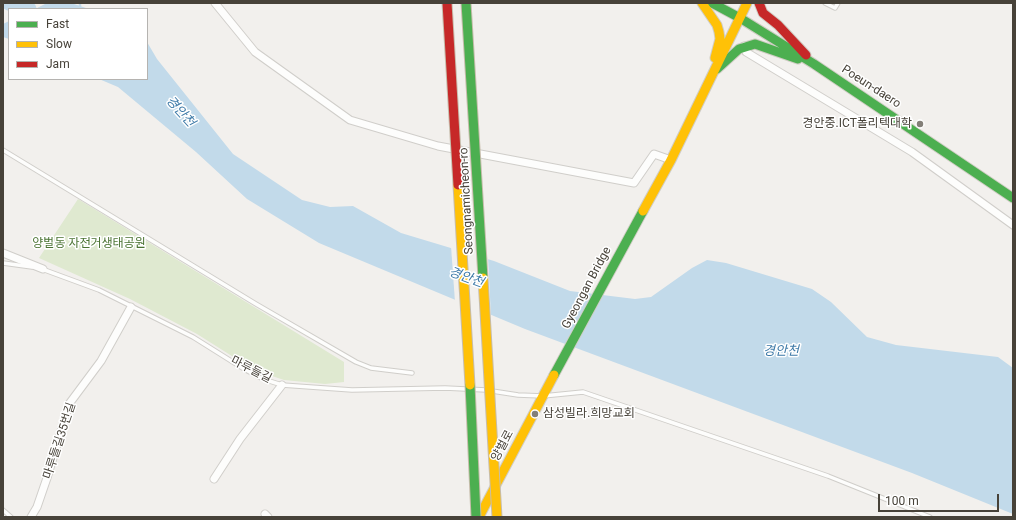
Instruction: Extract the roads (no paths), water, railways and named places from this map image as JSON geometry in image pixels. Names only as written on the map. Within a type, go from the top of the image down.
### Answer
[{"type":"main road","name":"Seongnamicheon-ro","points":[[447,3],[474,448],[476,517]]},
{"type":"main road","name":"Seongnamicheon-ro","points":[[466,3],[497,517]]},
{"type":"main road","points":[[702,3],[717,25],[720,39],[711,74]]},
{"type":"main road","name":"Poeun-daero","points":[[712,3],[740,18],[814,64],[1013,198]]},
{"type":"main road","points":[[711,74],[747,3]]},
{"type":"main road","points":[[759,3],[763,13],[778,25],[814,64]]},
{"type":"main road","points":[[711,74],[744,46],[755,44],[814,64]]},
{"type":"main road","name":"Gyeongan Bridge","points":[[548,386],[647,201],[671,160],[711,74]]},
{"type":"main road","name":"양벌로","points":[[479,517],[548,386]]},
{"type":"street","points":[[215,3],[255,52],[350,120],[438,146],[634,184],[654,154],[671,160]]},
{"type":"street","points":[[744,46],[746,52],[912,152],[1013,225]]},
{"type":"street","points":[[3,253],[43,269]]},
{"type":"street","name":"마루들길35번길","points":[[31,517],[37,507],[47,478],[69,404],[101,361],[131,307]]},
{"type":"street","points":[[214,479],[240,439],[282,385]]},
{"type":"lane","points":[[825,3],[835,8],[838,3]]},
{"type":"lane","points":[[3,150],[256,304],[356,362],[370,368],[412,372]]},
{"type":"lane","name":"마루들길","points":[[3,263],[43,269],[99,290],[193,337],[244,369],[263,379],[282,385],[352,390],[475,389],[518,395],[543,396],[583,392],[828,476],[930,517]]},
{"type":"lane","points":[[3,510],[11,517]]},
{"type":"water","points":[[47,3],[71,3],[86,8],[37,8]]},
{"type":"water","points":[[8,22],[8,39],[3,37],[3,24]]},
{"type":"water","name":"경안천","points":[[148,44],[157,59],[233,154],[302,200],[330,207],[353,206],[401,233],[494,261],[570,291],[635,299],[651,297],[692,268],[707,260],[726,263],[812,289],[831,302],[867,337],[896,345],[998,357],[1013,368],[1013,514],[912,473],[525,329],[319,243],[247,199],[196,152],[118,87],[101,80],[148,80]]},
{"type":"waterway","name":"경안천","points":[[9,3],[26,8]]},
{"type":"waterway","points":[[80,3],[80,8]]},
{"type":"place","name":"경안중.ICT폴리텍대학","points":[[920,124]]},
{"type":"place","name":"삼성빌라.희망교회","points":[[535,414]]},
{"type":"park label","name":"양벌동 자전거생태공원","points":[[89,244]]}]
